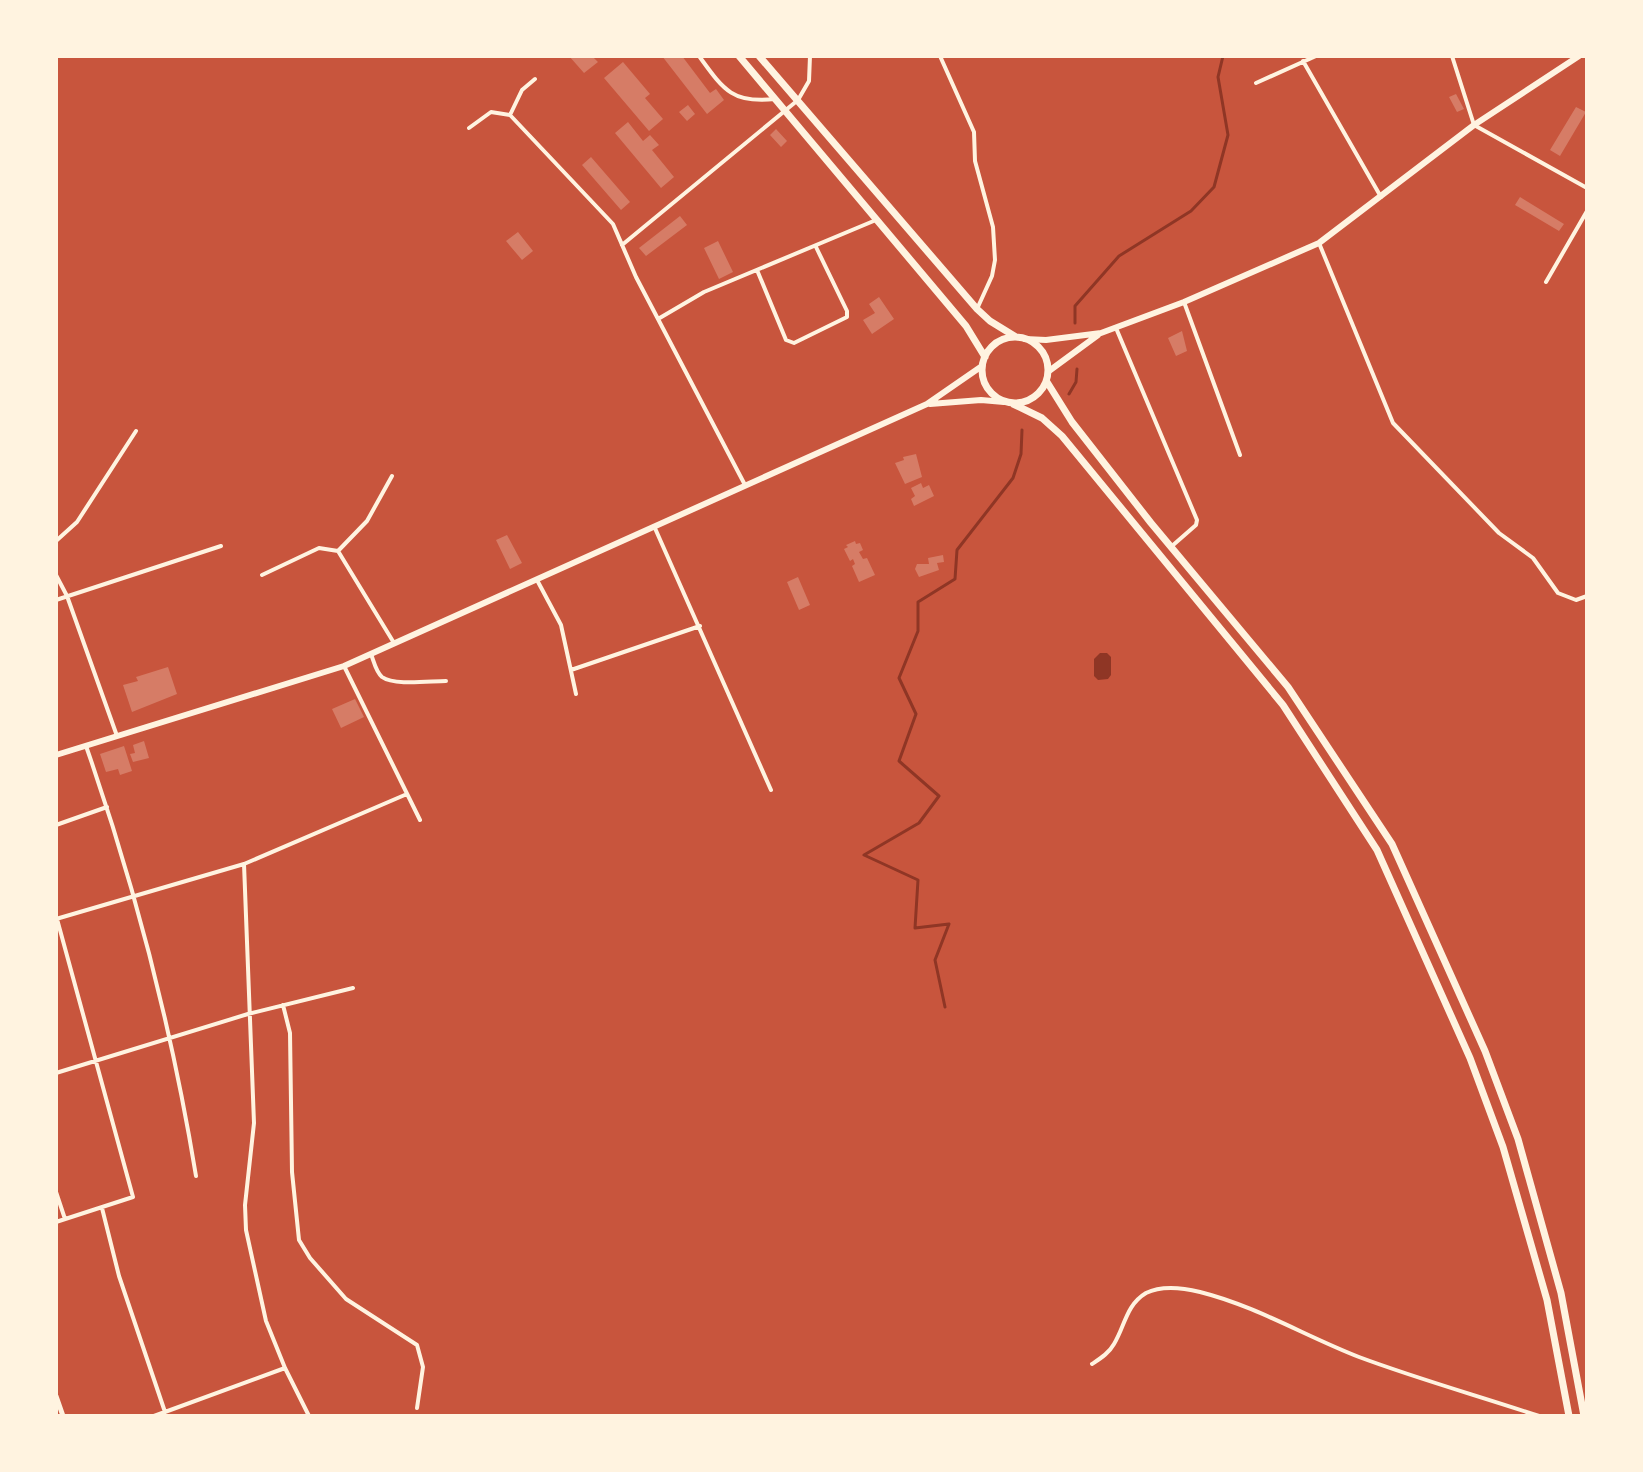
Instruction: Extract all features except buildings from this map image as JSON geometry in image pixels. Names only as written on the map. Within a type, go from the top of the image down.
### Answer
[{"type":"highway","points":[[739,56],[966,326],[983,361],[986,388],[1004,402],[1042,418],[1062,436],[1283,705],[1377,850],[1470,1058],[1503,1147],[1547,1300],[1569,1416]]},
{"type":"highway","points":[[759,56],[977,309],[990,321],[1042,351],[1049,371],[1047,382],[1034,398],[1013,404]]},
{"type":"highway","points":[[983,361],[998,342],[1021,338]]},
{"type":"highway","points":[[1047,382],[1072,422],[1288,687],[1392,844],[1485,1051],[1518,1139],[1561,1293],[1584,1416]]},
{"type":"main road","points":[[1021,338],[1046,340],[1101,333],[1184,302],[1319,243],[1474,125],[1579,56]]},
{"type":"main road","points":[[1049,371],[1101,333]]},
{"type":"main road","points":[[56,755],[344,666],[927,404],[983,361]]},
{"type":"main road","points":[[927,404],[981,400],[1004,402]]},
{"type":"street","points":[[699,56],[727,91],[740,99],[777,99]]},
{"type":"street","points":[[622,245],[798,100],[809,81],[810,56]]},
{"type":"street","points":[[940,56],[974,132],[975,161],[993,227],[993,268],[977,309]]},
{"type":"street","points":[[1256,83],[1316,56]]},
{"type":"street","points":[[1452,56],[1474,125],[1587,188]]},
{"type":"street","points":[[1303,61],[1381,197]]},
{"type":"street","points":[[510,115],[522,90],[535,79]]},
{"type":"street","points":[[469,128],[491,112],[510,115],[613,224],[658,319],[745,485]]},
{"type":"street","points":[[1546,282],[1587,211]]},
{"type":"street","points":[[658,319],[704,292],[876,220]]},
{"type":"street","points":[[1319,243],[1393,423],[1499,533],[1533,558],[1558,593],[1576,600],[1587,596]]},
{"type":"street","points":[[757,270],[786,340],[794,343],[847,317],[847,311],[815,246]]},
{"type":"street","points":[[1184,302],[1240,455]]},
{"type":"street","points":[[1116,328],[1196,516],[1196,525],[1171,546]]},
{"type":"street","points":[[56,541],[77,522],[136,431]]},
{"type":"street","points":[[338,551],[367,521],[392,476]]},
{"type":"street","points":[[654,526],[771,790]]},
{"type":"street","points":[[56,600],[221,546]]},
{"type":"street","points":[[262,575],[319,548],[338,551],[394,643]]},
{"type":"street","points":[[56,575],[67,596],[117,736]]},
{"type":"street","points":[[537,579],[561,625],[576,694]]},
{"type":"street","points":[[571,670],[700,626]]},
{"type":"street","points":[[371,654],[378,673],[384,679],[394,682],[446,681]]},
{"type":"street","points":[[344,666],[420,820]]},
{"type":"street","points":[[86,746],[134,895],[170,1038],[196,1176]]},
{"type":"street","points":[[56,1222],[133,1197],[57,919],[244,864],[407,794]]},
{"type":"street","points":[[56,825],[107,807]]},
{"type":"street","points":[[244,864],[254,1123],[245,1205],[246,1230],[258,1294],[285,1368],[309,1416]]},
{"type":"street","points":[[56,1073],[248,1014],[353,988]]},
{"type":"street","points":[[283,1005],[290,1033],[292,1172],[299,1240],[310,1258],[346,1299],[417,1345],[423,1367],[417,1408]]},
{"type":"street","points":[[56,1192],[65,1219]]},
{"type":"street","points":[[101,1207],[119,1276],[165,1412]]},
{"type":"street","points":[[1092,1364],[1115,1343],[1125,1316],[1134,1303],[1148,1292],[1167,1288],[1187,1289],[1276,1319],[1357,1356],[1539,1416]]},
{"type":"street","points":[[154,1416],[285,1368]]},
{"type":"street","points":[[56,1396],[63,1416]]},
{"type":"shaded area","points":[[1100,653],[1111,657],[1111,675],[1108,679],[1098,680],[1094,676],[1094,659]]},
{"type":"waterway","points":[[1075,323],[1075,306],[1119,256],[1191,211],[1214,187],[1228,135],[1218,77],[1223,56]]},
{"type":"waterway","points":[[1069,394],[1076,382],[1077,369]]},
{"type":"waterway","points":[[945,1007],[935,960],[949,924],[915,928],[918,880],[864,855],[919,823],[939,796],[899,761],[916,714],[899,678],[918,631],[918,602],[955,579],[957,550],[1013,478],[1021,454],[1022,430]]}]
